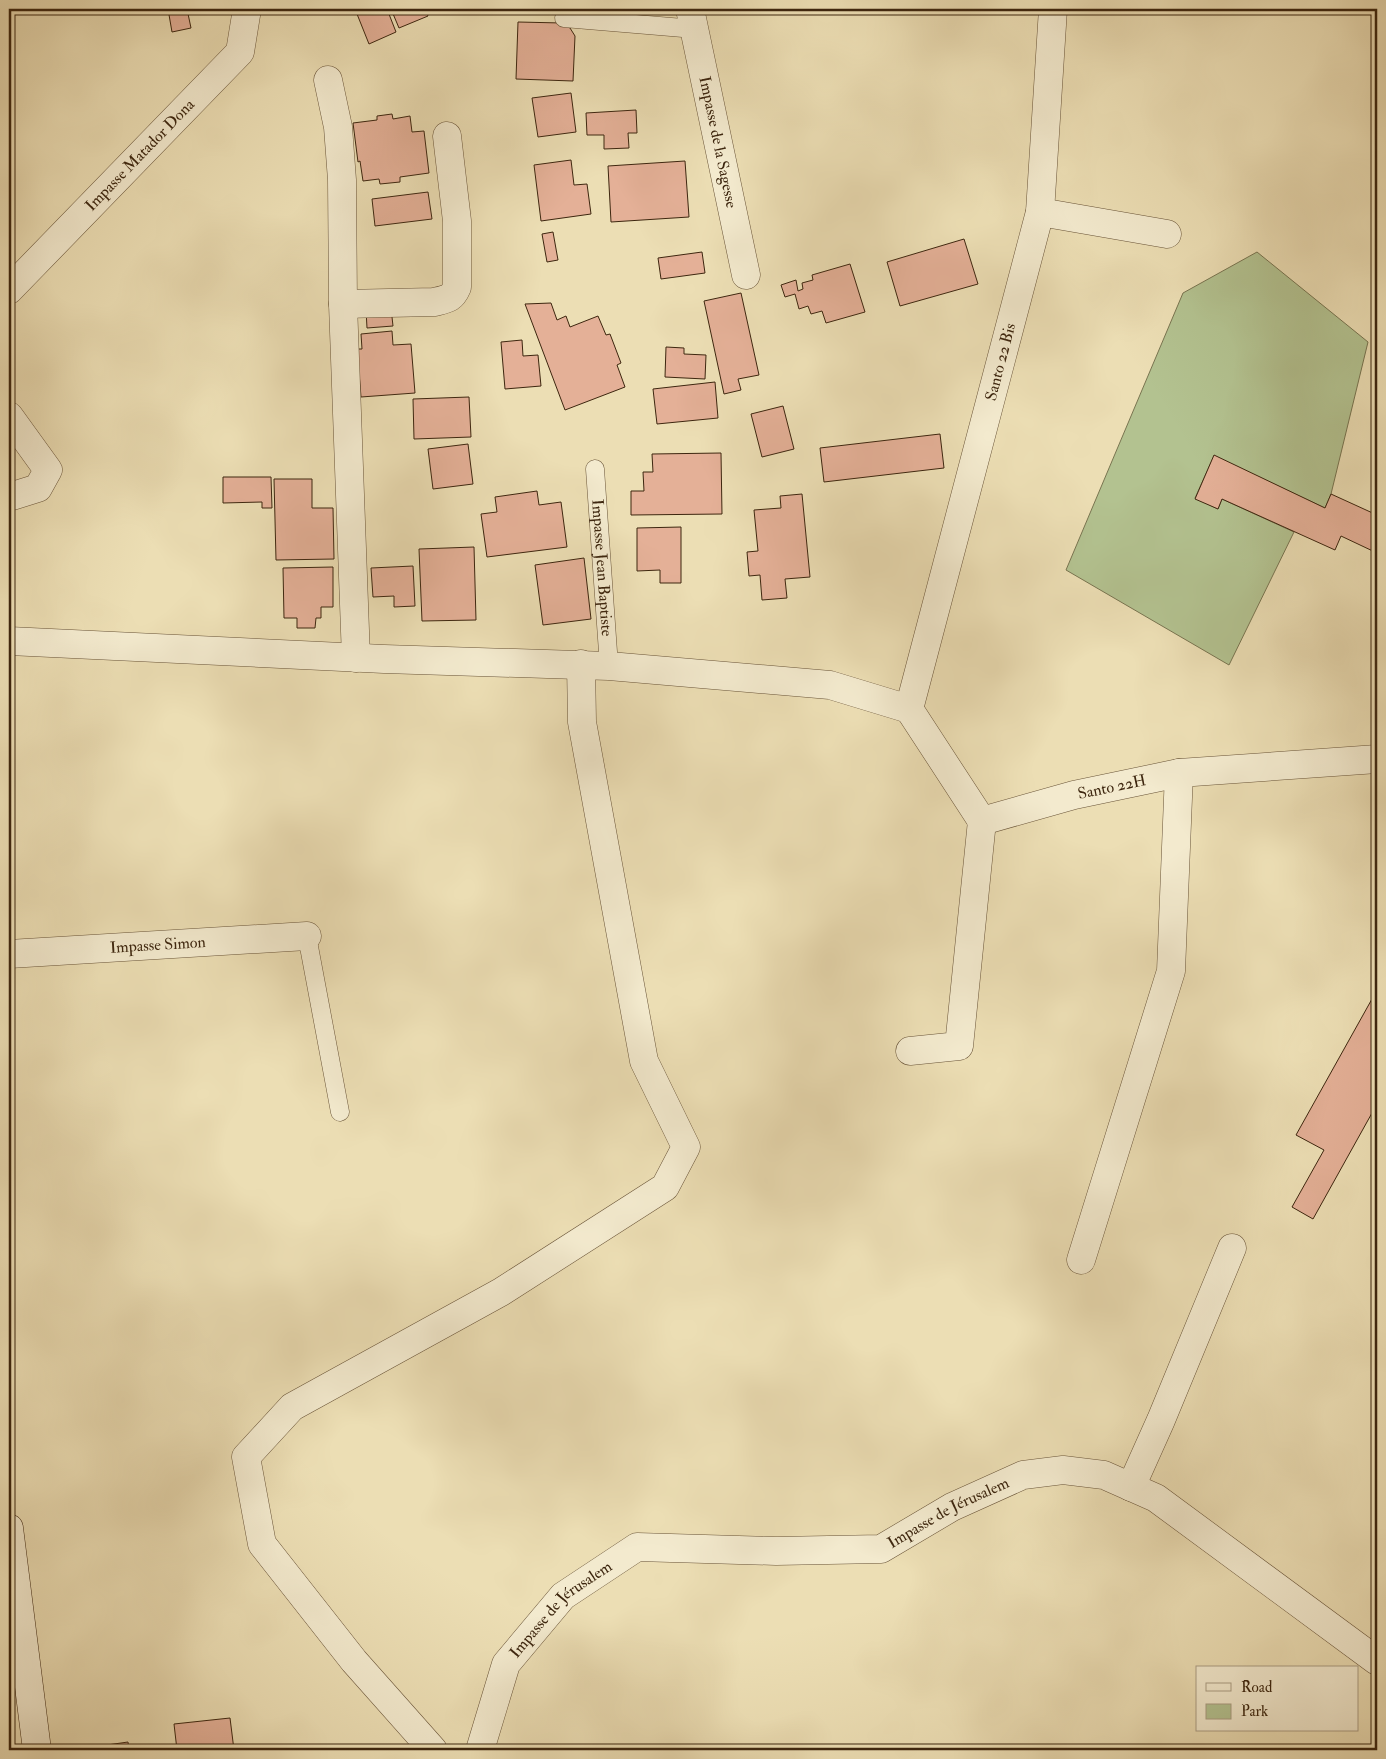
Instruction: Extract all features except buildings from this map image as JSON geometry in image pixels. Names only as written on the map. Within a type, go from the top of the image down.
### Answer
[{"type":"street","name":"Impasse Matador Dona","points":[[9,290],[240,52],[247,9]]},
{"type":"street","name":"Santo 22 Bis","points":[[909,708],[1040,212],[1053,9]]},
{"type":"street","name":"Impasse de la Sagesse","points":[[693,19],[746,275]]},
{"type":"street","points":[[328,80],[338,127],[342,180],[343,304],[356,658]]},
{"type":"street","points":[[343,304],[434,302],[446,300],[454,296],[458,287],[457,221],[448,136]]},
{"type":"street","points":[[1040,212],[1167,234]]},
{"type":"street","points":[[9,416],[48,470],[38,488],[9,497]]},
{"type":"street","points":[[9,641],[356,658],[609,666],[830,685],[909,708],[982,821],[960,1046],[910,1051]]},
{"type":"street","points":[[433,1750],[354,1661],[262,1544],[246,1457],[292,1407],[501,1292],[665,1187],[686,1147],[644,1061],[582,722],[581,664]]},
{"type":"street","name":"Santo 22H","points":[[982,821],[1074,795],[1178,773],[1377,760]]},
{"type":"street","points":[[1081,1260],[1171,971],[1178,773]]},
{"type":"street","name":"Impasse Simon","points":[[9,954],[307,936]]},
{"type":"street","points":[[1131,1488],[1232,1248]]},
{"type":"street","name":"Impasse de Jérusalem","points":[[480,1750],[506,1664],[563,1596],[636,1547],[776,1551],[881,1549],[952,1507],[1023,1475],[1063,1470],[1104,1475],[1156,1498],[1377,1661]]},
{"type":"street","points":[[9,1528],[37,1750]]},
{"type":"lane","points":[[564,18],[693,19]]},
{"type":"lane","name":"Impasse Jean Baptiste","points":[[595,470],[609,666]]},
{"type":"lane","points":[[307,936],[340,1112]]},
{"type":"green space","points":[[1257,252],[1368,342],[1331,494],[1325,508],[1214,456],[1195,498],[1218,509],[1222,499],[1294,532],[1229,665],[1066,570],[1183,293]]}]
